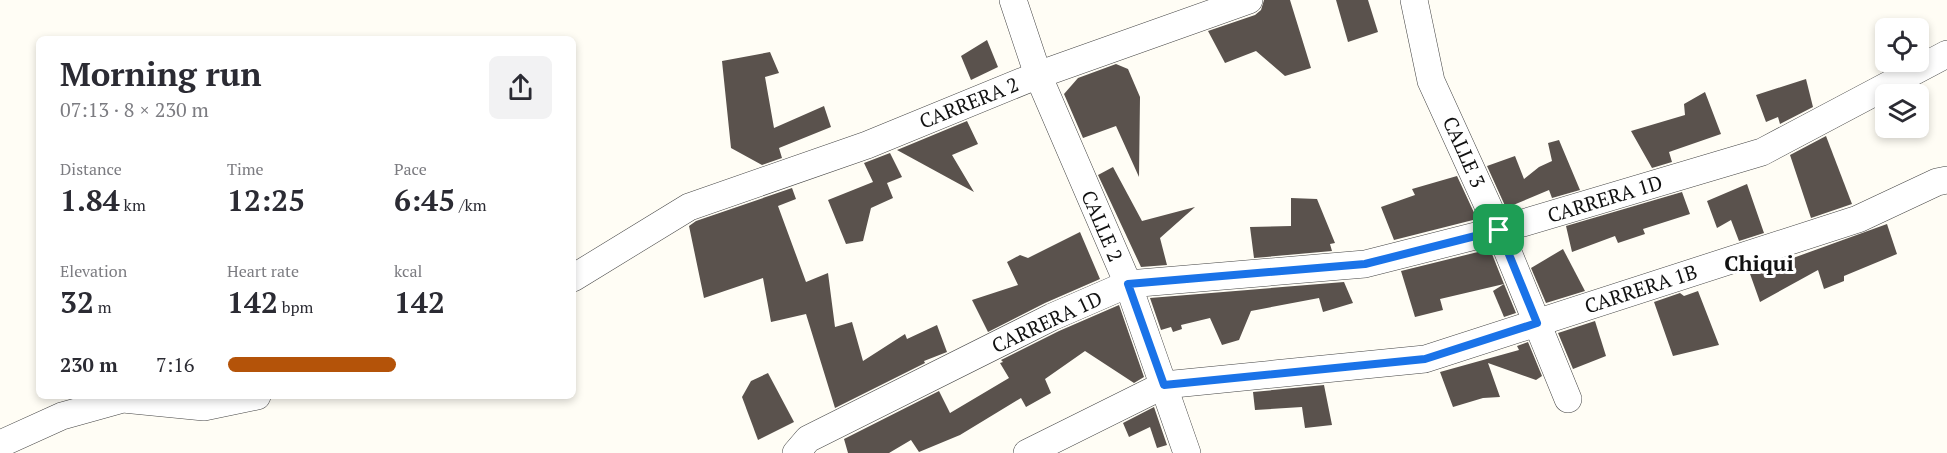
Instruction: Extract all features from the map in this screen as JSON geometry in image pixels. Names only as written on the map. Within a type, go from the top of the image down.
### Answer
[{"type":"street","name":"CALLE 2","points":[[1013,0],[1038,75],[1128,284],[1187,453]]},
{"type":"street","name":"CARRERA 2","points":[[576,276],[689,207],[867,145],[1038,75],[1249,0]]},
{"type":"street","name":"CALLE 3","points":[[1414,0],[1431,81],[1499,230],[1568,399]]},
{"type":"street","name":"CARRERA 1D","points":[[802,446],[1052,317],[1128,284],[1365,264],[1499,230],[1762,152],[1947,54]]},
{"type":"street","name":"CARRERA 1B","points":[[1164,385],[1425,359],[1858,219],[1937,182],[1947,180]]},
{"type":"street","points":[[1027,453],[1164,385]]},
{"type":"street","points":[[0,444],[62,416],[123,399],[204,407],[243,399]]},
{"type":"building","points":[[1264,0],[1290,0],[1311,68],[1285,76],[1256,51],[1225,63],[1208,31],[1255,15],[1261,10]]},
{"type":"building","points":[[1336,0],[1368,0],[1378,32],[1348,42]]},
{"type":"building","points":[[987,40],[998,67],[971,80],[961,56]]},
{"type":"building","points":[[770,52],[779,73],[765,77],[774,128],[824,106],[831,127],[779,148],[782,158],[762,165],[731,148],[722,61]]},
{"type":"building","points":[[1116,64],[1128,69],[1140,97],[1139,177],[1116,126],[1083,138],[1064,94],[1078,78]]},
{"type":"building","points":[[1806,79],[1813,107],[1780,124],[1778,117],[1766,122],[1756,95]]},
{"type":"building","points":[[1705,92],[1721,134],[1669,152],[1672,162],[1652,168],[1631,131],[1685,115],[1684,104]]},
{"type":"building","points":[[967,121],[978,144],[952,155],[974,192],[897,150]]},
{"type":"building","points":[[1826,136],[1852,204],[1811,218],[1790,155]]},
{"type":"building","points":[[1559,140],[1580,190],[1552,198],[1549,190],[1506,208],[1487,166],[1515,156],[1524,179],[1539,167],[1552,161],[1548,143]]},
{"type":"building","points":[[890,153],[902,177],[887,183],[893,198],[871,208],[863,241],[846,244],[828,200],[873,182],[864,163]]},
{"type":"building","points":[[1113,167],[1142,221],[1195,207],[1160,238],[1167,265],[1141,267],[1098,175]]},
{"type":"building","points":[[1457,176],[1477,219],[1394,240],[1381,207],[1415,195],[1412,189]]},
{"type":"building","points":[[1747,184],[1764,233],[1739,241],[1731,220],[1717,228],[1707,201]]},
{"type":"building","points":[[792,188],[796,199],[778,206],[806,282],[828,273],[835,327],[852,322],[863,361],[905,334],[907,339],[937,325],[947,352],[924,361],[925,363],[835,408],[806,314],[771,322],[763,278],[704,298],[689,226],[696,221]]},
{"type":"building","points":[[1682,192],[1690,214],[1643,229],[1645,234],[1618,243],[1615,236],[1572,252],[1566,226]]},
{"type":"building","points":[[1291,198],[1317,199],[1335,243],[1330,244],[1332,251],[1254,258],[1250,227],[1291,226]]},
{"type":"building","points":[[1887,224],[1897,254],[1844,276],[1844,281],[1824,289],[1818,270],[1760,302],[1749,271],[1782,262]]},
{"type":"building","points":[[1080,232],[1100,279],[1045,303],[988,332],[972,300],[1018,285],[1007,262],[1020,255],[1028,258]]},
{"type":"building","points":[[1490,249],[1504,284],[1440,299],[1443,310],[1415,317],[1401,271]]},
{"type":"building","points":[[1563,249],[1585,291],[1546,303],[1531,268]]},
{"type":"building","points":[[1344,282],[1353,303],[1323,312],[1319,298],[1251,311],[1239,340],[1222,345],[1210,318],[1181,325],[1182,329],[1173,332],[1171,327],[1161,330],[1150,298]]},
{"type":"building","points":[[1504,284],[1516,313],[1504,317],[1493,291]]},
{"type":"building","points":[[1698,291],[1719,345],[1673,356],[1654,302],[1680,293],[1684,296]]},
{"type":"building","points":[[1119,305],[1144,377],[1134,383],[1085,351],[1045,379],[1051,393],[1026,407],[1021,398],[960,435],[919,452],[911,440],[889,453],[848,453],[844,439],[939,391],[950,413],[1009,378],[1000,363],[1003,362],[1001,360]]},
{"type":"building","points":[[1595,321],[1606,356],[1573,369],[1558,333]]},
{"type":"building","points":[[1528,342],[1542,376],[1536,380],[1488,363],[1500,397],[1483,398],[1453,407],[1440,372],[1519,350],[1517,346]]},
{"type":"building","points":[[768,373],[794,422],[758,440],[742,397],[751,381]]},
{"type":"building","points":[[1324,385],[1332,425],[1305,428],[1302,407],[1255,410],[1253,392]]},
{"type":"building","points":[[1154,407],[1167,445],[1157,448],[1150,427],[1129,437],[1123,423]]},
{"type":"district","name":"Chiqui","points":[[1759,263]]},
{"type":"route","points":[[1499,230],[1537,323],[1425,359],[1164,385],[1128,284],[1365,264],[1499,230]]}]
